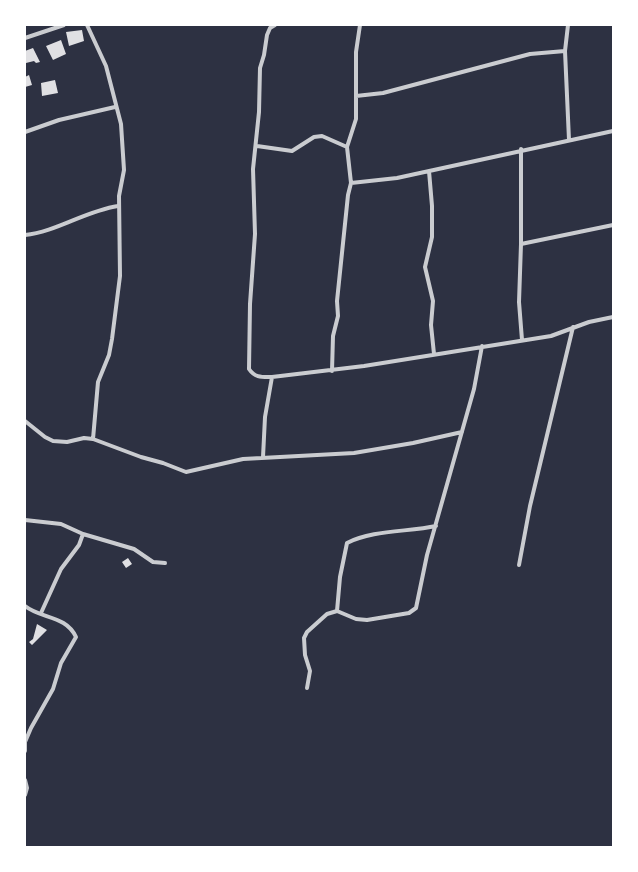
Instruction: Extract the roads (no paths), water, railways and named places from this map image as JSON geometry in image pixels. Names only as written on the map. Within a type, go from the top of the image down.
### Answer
[{"type":"street","points":[[25,38],[64,25]]},
{"type":"street","points":[[86,25],[106,66],[115,107],[121,124],[124,148],[124,170],[118,206],[120,276],[109,355],[98,382],[93,439]]},
{"type":"street","points":[[275,25],[267,35],[264,55],[260,68],[257,146],[253,169],[255,234],[250,304],[249,369],[253,374],[259,378],[301,372],[332,371],[551,336],[589,322],[613,317]]},
{"type":"street","points":[[332,371],[333,336],[338,316],[339,276],[351,183],[347,147],[356,123],[356,52],[360,25]]},
{"type":"street","points":[[568,25],[565,51],[568,140]]},
{"type":"street","points":[[356,96],[384,93],[530,54],[565,51]]},
{"type":"street","points":[[25,132],[58,120],[115,107]]},
{"type":"street","points":[[351,183],[396,178],[521,149],[613,131]]},
{"type":"street","points":[[257,146],[292,151],[314,137],[322,136],[347,147]]},
{"type":"street","points":[[521,149],[521,244],[519,302],[522,340]]},
{"type":"street","points":[[429,171],[432,206],[432,237],[425,267],[433,301],[431,325],[434,354]]},
{"type":"street","points":[[25,235],[41,232],[101,209],[118,206]]},
{"type":"street","points":[[521,244],[613,225]]},
{"type":"street","points":[[519,565],[530,506],[574,328]]},
{"type":"street","points":[[306,688],[310,671],[304,655],[304,638],[307,632],[327,614],[337,611],[361,620],[376,619],[414,611],[436,526],[458,453],[462,432],[474,389],[482,346]]},
{"type":"street","points":[[263,457],[265,417],[272,377]]},
{"type":"street","points":[[25,422],[44,437],[53,441],[67,442],[84,438],[93,439],[141,458],[163,463],[186,472],[223,462],[263,457],[354,453],[413,444],[462,432]]},
{"type":"street","points":[[25,520],[61,524],[83,534],[134,549],[153,562],[164,564]]},
{"type":"street","points":[[337,611],[340,577],[348,542],[384,533],[413,531],[436,526]]},
{"type":"street","points":[[41,613],[58,573],[79,545],[83,534]]},
{"type":"street","points":[[25,606],[32,611],[61,621],[76,637],[61,663],[53,688],[31,728],[26,742],[25,751]]},
{"type":"street","points":[[25,780],[27,788],[25,795]]}]
